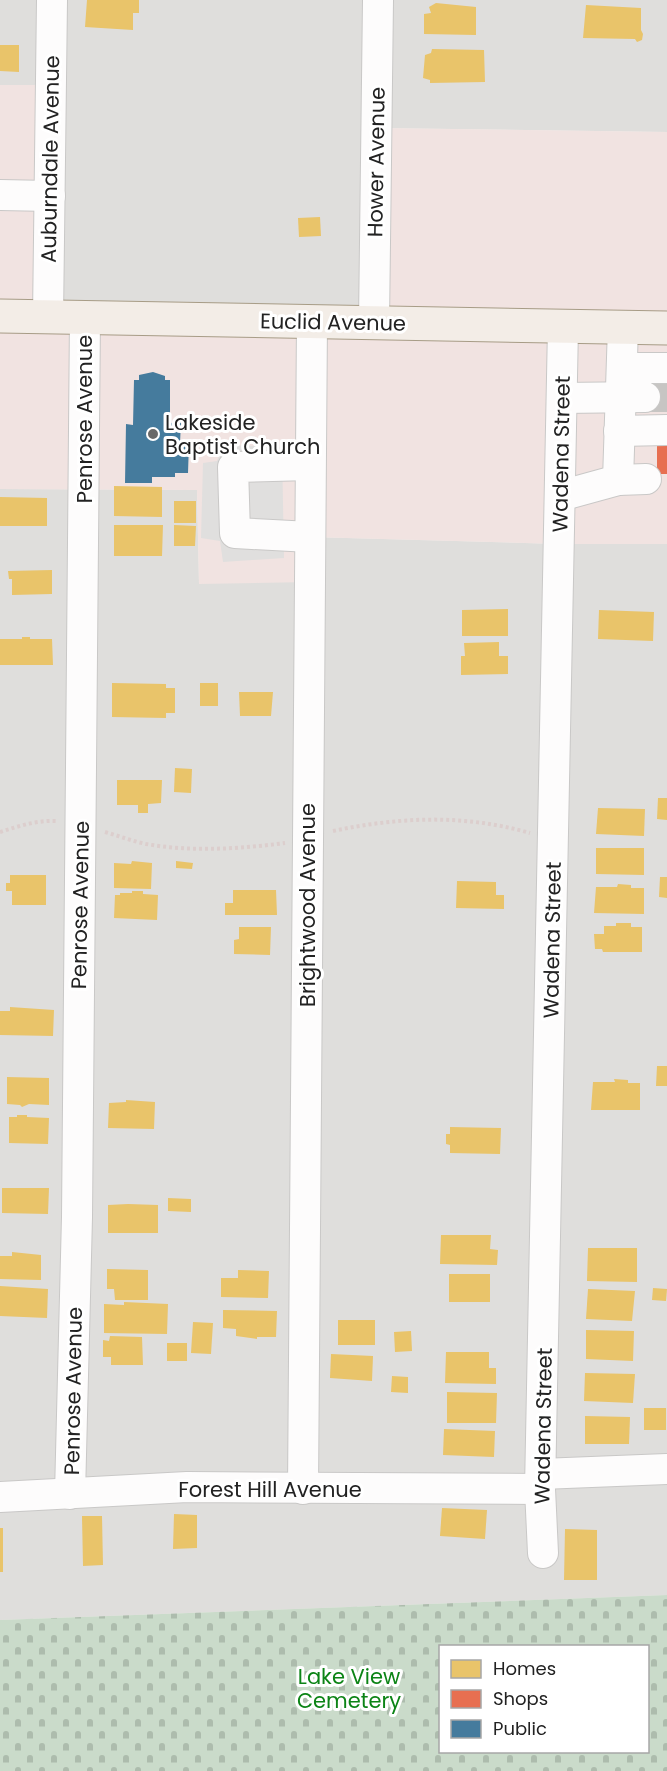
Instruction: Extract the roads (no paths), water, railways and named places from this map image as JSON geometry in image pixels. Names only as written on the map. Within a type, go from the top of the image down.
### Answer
[{"type":"main road","name":"Euclid Avenue","points":[[0,316],[667,328]]},
{"type":"street","name":"Auburndale Avenue","points":[[48,318],[52,0]]},
{"type":"street","name":"Hower Avenue","points":[[374,323],[378,0]]},
{"type":"street","points":[[0,195],[50,196]]},
{"type":"street","name":"Penrose Avenue","points":[[70,1494],[78,1158],[85,317]]},
{"type":"street","name":"Brightwood Avenue","points":[[303,1489],[312,322]]},
{"type":"street","name":"Wadena Street","points":[[543,1553],[541,1481],[563,327]]},
{"type":"street","points":[[560,496],[632,479],[619,430],[630,387],[623,327]]},
{"type":"street","points":[[562,398],[630,387],[667,368]]},
{"type":"street","points":[[619,430],[667,429]]},
{"type":"street","points":[[310,465],[233,467],[235,533],[310,537]]},
{"type":"street","name":"Forest Hill Avenue","points":[[0,1497],[187,1487],[303,1489],[541,1481],[667,1469]]},
{"type":"tunnel","points":[[645,397],[667,397]]},
{"type":"place","name":"Lakeside Baptist Church","points":[[153,434]]},
{"type":"park label","name":"Lake View Cemetery","points":[[349,1688]]}]
